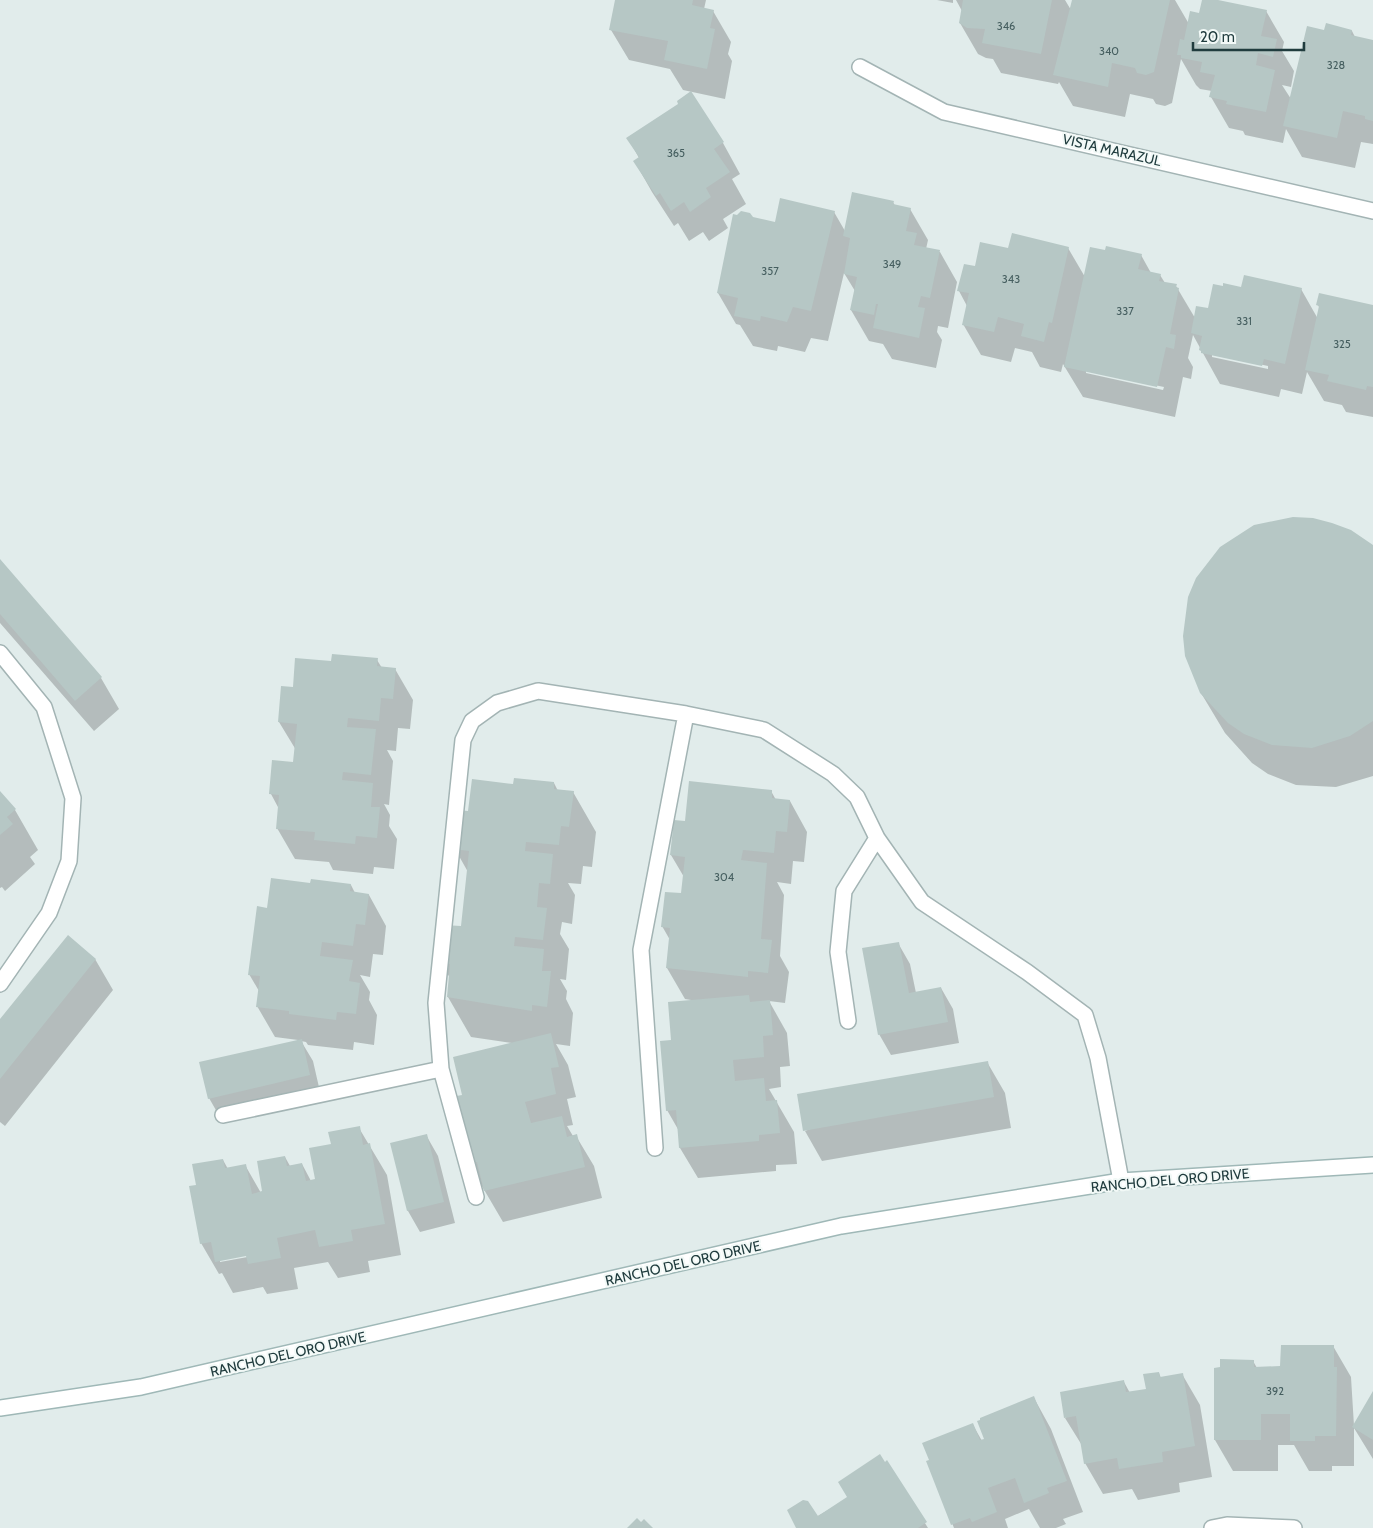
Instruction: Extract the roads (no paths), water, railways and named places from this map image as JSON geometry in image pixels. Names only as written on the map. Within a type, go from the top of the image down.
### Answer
[{"type":"main road","name":"VISTA MARAZUL","points":[[860,67],[944,112],[1373,211]]},
{"type":"main road","points":[[0,654],[44,706],[73,798],[69,861],[48,913],[1,981]]},
{"type":"main road","points":[[476,1197],[441,1069],[436,1003],[463,740],[472,721],[497,703],[538,691],[686,714],[764,730],[834,774],[857,797],[878,838],[922,902],[1027,972],[1085,1015],[1098,1058],[1121,1181]]},
{"type":"main road","points":[[655,1148],[641,950],[686,714]]},
{"type":"main road","points":[[848,1021],[838,952],[844,891],[878,838]]},
{"type":"main road","points":[[223,1115],[441,1069]]},
{"type":"main road","name":"RANCHO DEL ORO DRIVE","points":[[0,1408],[142,1388],[841,1226],[1121,1181],[1373,1165]]},
{"type":"main road","points":[[1212,1528],[1227,1525],[1294,1528]]}]
